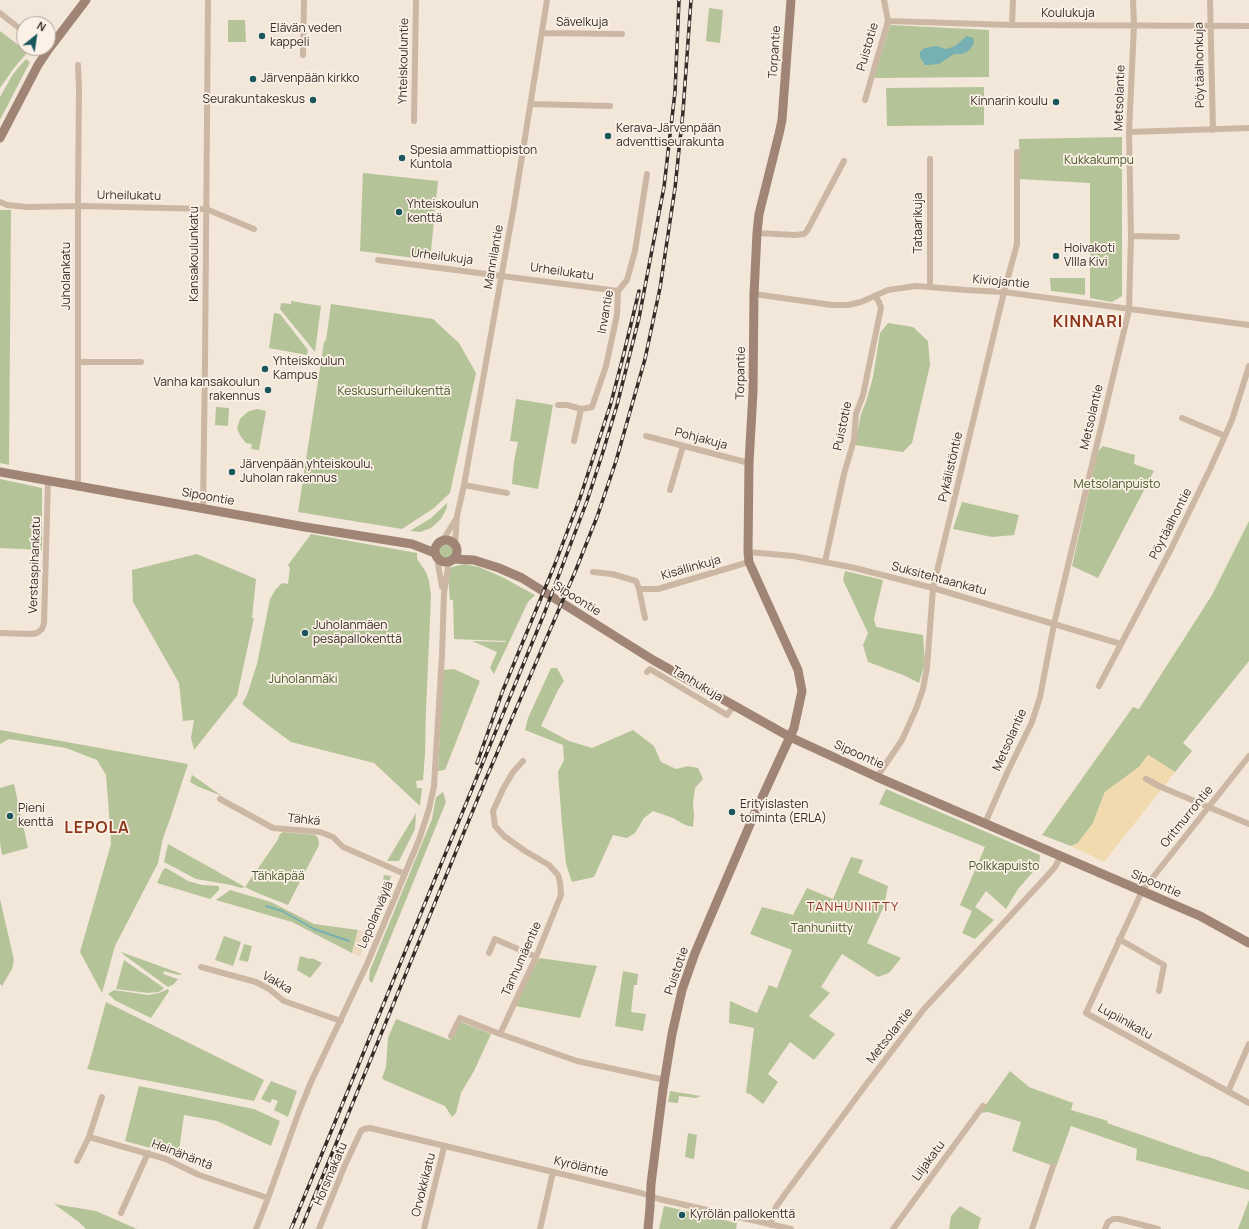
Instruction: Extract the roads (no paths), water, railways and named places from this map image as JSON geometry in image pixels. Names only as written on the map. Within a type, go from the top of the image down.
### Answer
[{"type":"street","points":[[56,37],[86,0]]},
{"type":"street","name":"Kansakoulunkatu","points":[[202,509],[205,363],[208,0]]},
{"type":"street","points":[[303,55],[304,0]]},
{"type":"street","name":"Yhteiskouluntie","points":[[414,121],[416,0]]},
{"type":"street","name":"Mannilantie","points":[[456,546],[457,516],[503,275],[547,0]]},
{"type":"street","name":"Torpantie","points":[[790,0],[782,120],[759,214],[757,233],[754,294],[753,392],[749,463],[748,552],[749,562],[798,670],[802,691],[794,728],[790,737]]},
{"type":"street","name":"Puistotie","points":[[865,100],[888,21],[884,0]]},
{"type":"street","points":[[1012,25],[1013,0]]},
{"type":"street","name":"Metsolantie","points":[[985,824],[1032,722],[1040,697],[1054,624],[1129,310],[1131,236],[1129,132],[1134,25],[1133,0]]},
{"type":"street","name":"Pöytäalhonkuja","points":[[1210,0],[1213,130]]},
{"type":"street","points":[[0,13],[16,26]]},
{"type":"street","name":"Koulukuja","points":[[888,21],[1012,25],[1249,26]]},
{"type":"street","name":"Sävelkuja","points":[[542,34],[622,34]]},
{"type":"street","points":[[0,138],[42,56]]},
{"type":"street","name":"Juholankatu","points":[[78,66],[78,486]]},
{"type":"street","points":[[531,104],[610,106]]},
{"type":"street","points":[[1129,132],[1249,128]]},
{"type":"street","name":"Pykälistöntie","points":[[877,777],[902,740],[916,709],[923,689],[928,667],[933,588],[1004,292],[1017,244],[1017,152]]},
{"type":"street","name":"Tataarikuja","points":[[930,159],[930,287]]},
{"type":"street","points":[[757,233],[804,234],[844,161]]},
{"type":"street","name":"Invantie","points":[[581,409],[592,407],[606,366],[617,315],[618,291],[627,280],[634,251],[647,174]]},
{"type":"street","name":"Urheilukatu","points":[[0,202],[8,205],[27,207],[83,206],[206,209],[254,229]]},
{"type":"street","points":[[1131,236],[1177,237]]},
{"type":"street","name":"Urheilukuja","points":[[378,260],[503,275]]},
{"type":"street","name":"Urheilukatu","points":[[503,275],[618,291]]},
{"type":"street","name":"Kiviojantie","points":[[754,294],[848,305],[888,290],[916,286],[1004,292],[1249,325]]},
{"type":"street","name":"Puistotie","points":[[825,562],[844,474],[854,440],[856,414],[863,395],[881,308],[875,296]]},
{"type":"street","points":[[79,362],[141,362]]},
{"type":"street","name":"Pöytäalhontie","points":[[1099,686],[1171,549],[1210,469],[1232,420],[1248,374],[1249,366]]},
{"type":"street","points":[[558,405],[566,405],[581,409],[574,441]]},
{"type":"street","points":[[1182,418],[1225,436]]},
{"type":"street","name":"Pohjakuja","points":[[646,436],[749,463]]},
{"type":"street","points":[[670,490],[683,446]]},
{"type":"street","name":"Sipoontie","points":[[0,472],[202,509],[412,544],[441,541]]},
{"type":"street","name":"Verstaspihankatu","points":[[0,633],[37,633],[42,628],[44,623],[48,481]]},
{"type":"street","points":[[464,485],[507,493]]},
{"type":"street","name":"Mannilantie","points":[[441,541],[457,516]]},
{"type":"street","points":[[447,540],[456,546],[457,552],[451,560],[444,562],[436,555],[436,545],[441,541],[447,540]]},
{"type":"street","name":"Sipoontie","points":[[412,544],[436,555]]},
{"type":"street","name":"Sipoontie","points":[[456,546],[474,560]]},
{"type":"street","name":"Suksitehtaankatu","points":[[748,552],[793,556],[862,570],[933,588],[1121,644]]},
{"type":"street","name":"Lepolanväylä","points":[[436,555],[444,593]]},
{"type":"street","name":"Sipoontie","points":[[451,560],[474,560],[500,568],[522,578],[653,660],[790,737],[877,777],[1200,916],[1249,943]]},
{"type":"street","name":"Lepolanväylä","points":[[256,1229],[311,1082],[367,964],[424,828],[434,786],[442,655],[444,593],[451,560]]},
{"type":"street","name":"Kisällinkuja","points":[[639,589],[658,589],[749,562]]},
{"type":"street","points":[[593,572],[612,574],[636,582],[639,589],[645,618]]},
{"type":"street","name":"Tanhukuja","points":[[647,672],[650,669],[727,715],[734,706]]},
{"type":"street","name":"Puistotie","points":[[648,1229],[651,1184],[676,1012],[695,953],[754,815],[790,737]]},
{"type":"street","name":"Oritmurrontie","points":[[1142,891],[1249,756]]},
{"type":"street","name":"Tanhumäentie","points":[[500,1034],[536,957],[561,896],[558,875],[549,865],[525,851],[504,836],[495,826],[493,811],[503,788],[523,761]]},
{"type":"street","points":[[1146,779],[1161,787],[1249,824]]},
{"type":"street","name":"Tähkä","points":[[220,799],[273,828],[320,832],[333,837],[343,848],[406,874]]},
{"type":"street","name":"Metsolantie","points":[[771,1225],[776,1207],[782,1198],[924,1009],[1051,872],[1061,856]]},
{"type":"street","name":"Lupiinikatu","points":[[1142,891],[1086,1013],[1249,1103]]},
{"type":"street","points":[[489,953],[495,939],[536,957]]},
{"type":"street","points":[[1119,939],[1164,965],[1159,991]]},
{"type":"street","name":"Vakka","points":[[201,968],[256,982],[269,989],[284,1001],[341,1021]]},
{"type":"street","points":[[451,1036],[460,1018],[500,1034],[577,1061],[665,1080]]},
{"type":"street","points":[[1228,1092],[1249,1044]]},
{"type":"street","points":[[76,1161],[89,1138],[102,1097]]},
{"type":"street","name":"Liljakatu","points":[[893,1229],[983,1106]]},
{"type":"street","name":"Kyröläntie","points":[[364,1129],[370,1128],[444,1147],[641,1193],[666,1201],[791,1229]]},
{"type":"street","name":"Horsmakatu","points":[[319,1229],[345,1166],[361,1131],[364,1129]]},
{"type":"street","name":"Heinähäntä","points":[[89,1138],[166,1159],[199,1175],[268,1198]]},
{"type":"street","name":"Orvokkikatu","points":[[424,1229],[444,1147]]},
{"type":"street","points":[[121,1213],[148,1153]]},
{"type":"street","points":[[1032,1229],[1053,1166]]},
{"type":"street","points":[[540,1229],[554,1172]]},
{"type":"street","points":[[1105,1229],[1108,1222],[1113,1219],[1120,1219],[1158,1229]]},
{"type":"water","points":[[967,36],[973,38],[974,43],[967,52],[954,54],[939,64],[925,65],[920,57],[920,52],[925,48],[936,46],[946,49],[955,46]]},
{"type":"waterway","points":[[266,906],[282,911],[314,929],[349,941]]},
{"type":"railway","points":[[291,1229],[544,614],[587,501],[602,455],[617,405],[639,318],[664,187],[675,92],[679,0]]},
{"type":"railway","points":[[301,1229],[485,781],[575,572],[597,517],[616,461],[645,359],[660,288],[675,188],[683,112],[691,0]]},
{"type":"railway","points":[[477,763],[503,690],[555,564],[580,498],[611,403],[639,291]]},
{"type":"place","name":"Elävän veden kappeli","points":[[262,36]]},
{"type":"place","name":"Järvenpään kirkko","points":[[253,79]]},
{"type":"place","name":"Seurakuntakeskus","points":[[313,100]]},
{"type":"place","name":"Kinnarin koulu","points":[[1056,102]]},
{"type":"place","name":"Kerava-Järvenpään adventtiseurakunta","points":[[608,136]]},
{"type":"place","name":"Spesia ammattiopiston Kuntola","points":[[402,158]]},
{"type":"place","name":"Yhteiskoulun kenttä","points":[[399,212]]},
{"type":"place","name":"Hoivakoti VIlla Kivi","points":[[1056,256]]},
{"type":"place","name":"Yhteiskoulun Kampus","points":[[265,369]]},
{"type":"place","name":"Vanha kansakoulun rakennus","points":[[268,390]]},
{"type":"place","name":"Järvenpään yhteiskoulu, Juholan rakennus","points":[[232,472]]},
{"type":"place","name":"Juholanmäen pesäpallokenttä","points":[[305,633]]},
{"type":"place","name":"Erityislasten toiminta (ERLA)","points":[[732,812]]},
{"type":"place","name":"Pieni kenttä","points":[[10,816]]},
{"type":"place","name":"Kyrölän pallokenttä","points":[[682,1215]]},
{"type":"district","name":"KINNARI","points":[[1088,323]]},
{"type":"district","name":"LEPOLA","points":[[97,829]]},
{"type":"district","name":"TANHUNIITTY","points":[[853,907]]},
{"type":"park label","name":"Kukkakumpu","points":[[1099,161]]},
{"type":"park label","name":"Keskusurheilukenttä","points":[[394,392]]},
{"type":"park label","name":"Metsolanpuisto","points":[[1117,485]]},
{"type":"park label","name":"Juholanmäki","points":[[303,680]]},
{"type":"park label","name":"Polkkapuisto","points":[[1004,867]]},
{"type":"park label","name":"Tähkäpää","points":[[278,877]]},
{"type":"park label","name":"Tanhuniitty","points":[[822,929]]}]
